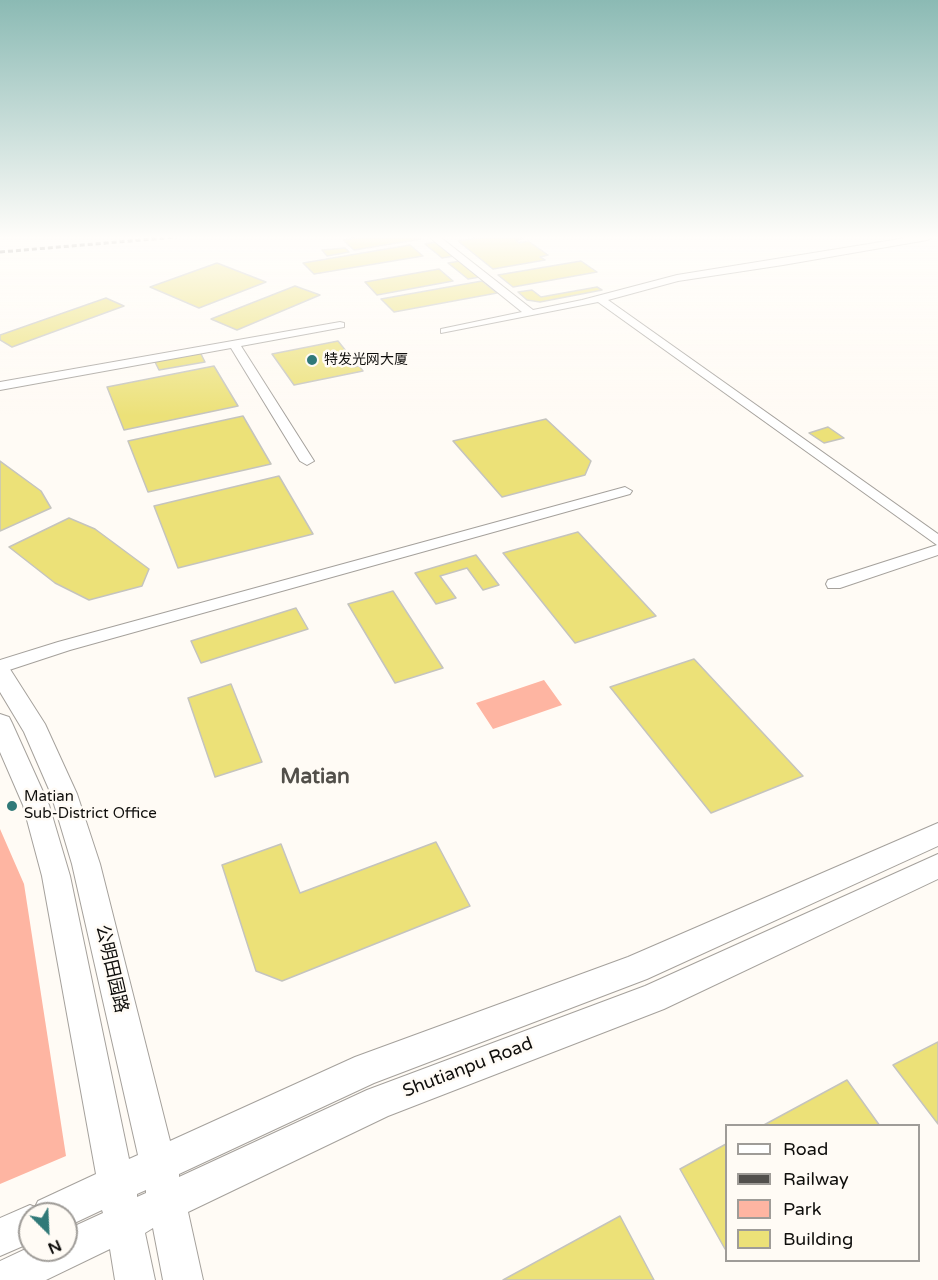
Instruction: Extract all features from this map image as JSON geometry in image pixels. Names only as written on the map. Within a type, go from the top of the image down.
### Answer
[{"type":"street","points":[[509,297],[531,314]]},
{"type":"street","points":[[444,331],[604,297]]},
{"type":"street","points":[[599,298],[938,541]]},
{"type":"street","points":[[0,386],[340,324]]},
{"type":"street","points":[[234,344],[308,461]]},
{"type":"street","points":[[0,667],[64,646],[625,491]]},
{"type":"street","points":[[834,584],[938,550]]},
{"type":"street","name":"公明田园路","points":[[0,672],[36,731],[64,794],[86,864],[167,1202],[183,1280]]},
{"type":"street","points":[[0,723],[36,805],[56,876],[135,1280]]},
{"type":"street","name":"Shutianpu Road","points":[[77,1202],[367,1069],[636,969],[938,834]]},
{"type":"street","name":"Shutianpu Road","points":[[3,1280],[379,1102],[653,998],[938,866]]},
{"type":"street","points":[[0,1238],[18,1230]]},
{"type":"green space","points":[[544,680],[562,705],[493,729],[476,703]]},
{"type":"green space","points":[[0,829],[24,884],[66,1156],[0,1184]]},
{"type":"building","points":[[173,297],[228,297],[199,308]]},
{"type":"building","points":[[268,297],[316,297],[237,330],[211,319]]},
{"type":"building","points":[[394,297],[477,297],[394,312],[381,299]]},
{"type":"building","points":[[523,297],[567,297],[540,302],[527,300]]},
{"type":"building","points":[[106,298],[124,306],[12,347],[0,340],[0,335]]},
{"type":"building","name":"特发光网大厦","points":[[338,341],[346,351],[341,352],[353,367],[359,366],[363,371],[294,385],[272,354]]},
{"type":"building","points":[[200,352],[205,362],[159,370],[154,360]]},
{"type":"building","points":[[214,366],[238,406],[124,430],[107,387]]},
{"type":"building","points":[[243,416],[271,464],[148,492],[128,441]]},
{"type":"building","points":[[546,419],[591,461],[585,475],[502,497],[453,441]]},
{"type":"building","points":[[828,427],[844,438],[824,443],[809,433]]},
{"type":"building","points":[[0,461],[41,491],[51,508],[0,531]]},
{"type":"building","points":[[279,476],[313,534],[178,568],[154,506]]},
{"type":"building","points":[[69,518],[95,529],[149,569],[142,586],[89,600],[55,583],[9,547]]},
{"type":"building","points":[[578,532],[656,616],[575,643],[503,553]]},
{"type":"building","points":[[476,555],[499,585],[483,590],[467,568],[440,576],[456,598],[436,604],[415,573]]},
{"type":"building","points":[[393,591],[443,668],[395,683],[348,604]]},
{"type":"building","points":[[296,608],[308,629],[201,663],[191,641]]},
{"type":"building","points":[[694,659],[803,776],[711,813],[610,687]]},
{"type":"building","points":[[231,684],[262,762],[215,777],[188,698]]},
{"type":"building","points":[[436,842],[470,906],[282,981],[256,971],[222,865],[281,844],[300,893]]},
{"type":"building","points":[[938,1042],[938,1124],[893,1065]]},
{"type":"building","points":[[847,1080],[879,1124],[766,1124]]},
{"type":"building","points":[[725,1145],[725,1249],[680,1169]]},
{"type":"building","points":[[620,1216],[654,1280],[503,1280]]},
{"type":"place","name":"特发光网大厦","points":[[312,360]]},
{"type":"place","name":"Matian Sub-District Office","points":[[12,806]]},
{"type":"district","name":"Matian","points":[[315,777]]}]
